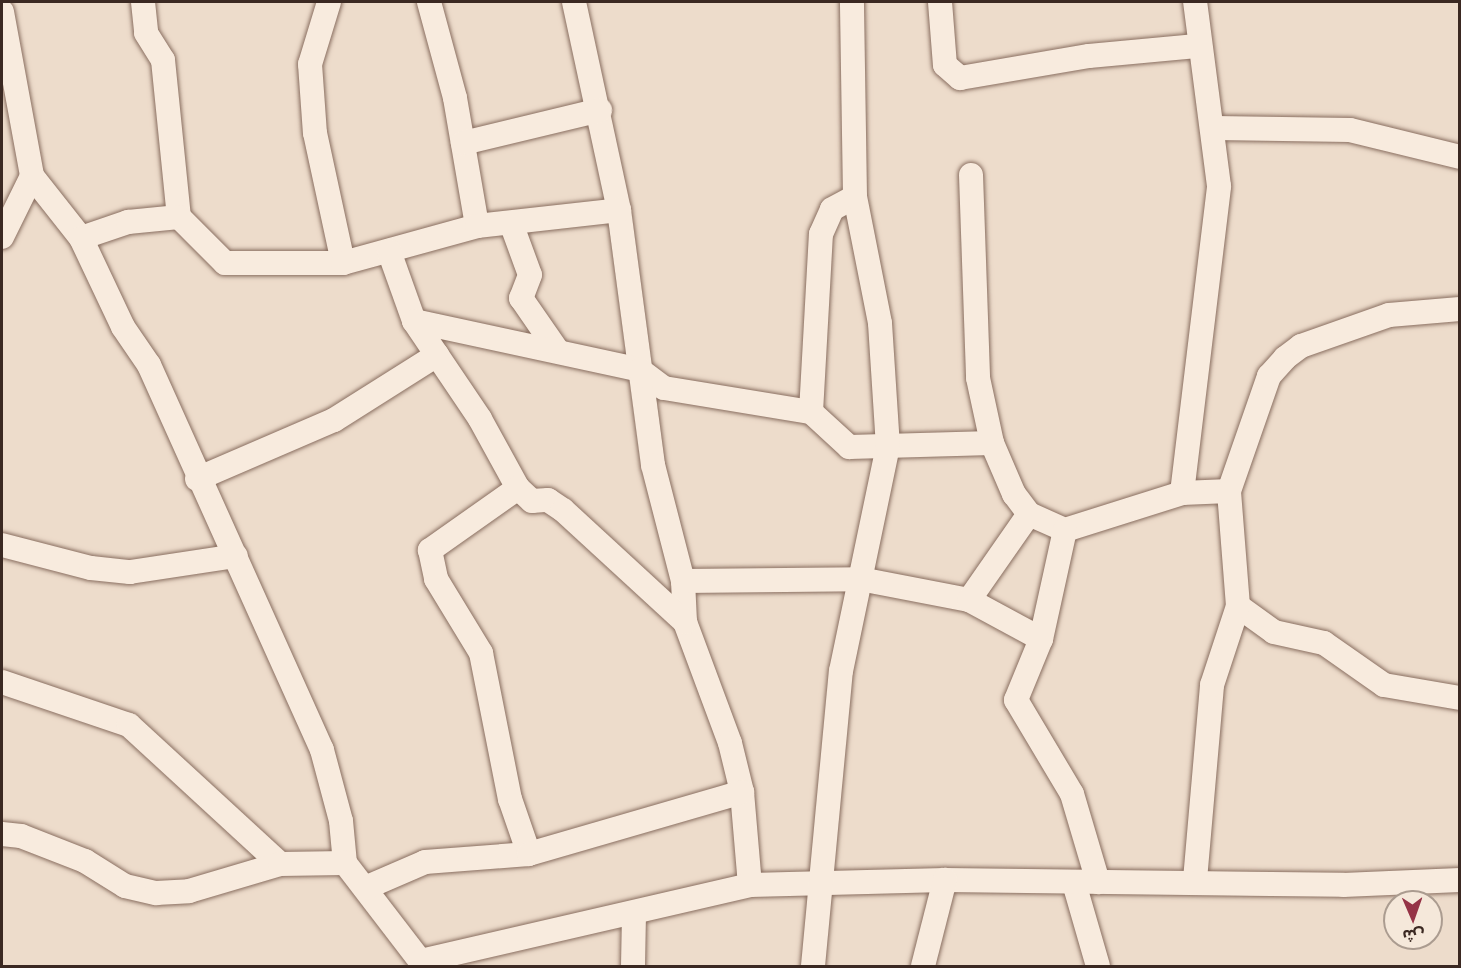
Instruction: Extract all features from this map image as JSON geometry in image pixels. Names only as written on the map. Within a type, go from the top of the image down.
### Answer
[{"type":"street","points":[[143,2],[146,33],[163,60],[179,216],[225,262],[343,262],[477,226],[619,210]]},
{"type":"street","points":[[328,2],[310,64],[315,133],[343,262]]},
{"type":"street","points":[[429,2],[463,143],[477,226]]},
{"type":"street","points":[[574,2],[600,110],[619,210],[653,465],[683,581],[685,622],[730,743],[742,792],[750,885]]},
{"type":"street","points":[[813,966],[841,671],[888,447],[880,323],[855,197],[852,2]]},
{"type":"street","points":[[940,2],[945,65],[960,78],[1056,60],[1197,46]]},
{"type":"street","points":[[1182,493],[1219,186],[1215,128],[1197,46],[1195,2]]},
{"type":"street","points":[[2,12],[12,105],[32,177],[81,238],[123,327],[149,365],[197,479],[236,556],[322,750],[341,821],[345,863],[422,964],[750,885],[945,880],[1074,883],[1195,880],[1342,885],[1460,880]]},
{"type":"street","points":[[463,143],[600,110]]},
{"type":"street","points":[[1215,128],[1350,130],[1460,157]]},
{"type":"street","points":[[971,175],[978,378],[992,443],[1014,494],[1029,513],[1065,530],[1182,493],[1229,491]]},
{"type":"street","points":[[5,222],[32,177]]},
{"type":"street","points":[[811,412],[821,234],[832,209],[855,197]]},
{"type":"street","points":[[81,238],[128,222],[179,216]]},
{"type":"street","points":[[511,223],[530,275],[521,298],[557,350]]},
{"type":"street","points":[[389,251],[414,321],[518,488],[532,501],[548,500],[563,510],[685,622]]},
{"type":"street","points":[[1195,880],[1212,685],[1238,606],[1229,491],[1269,376],[1285,358],[1301,346],[1389,315],[1460,309]]},
{"type":"street","points":[[414,321],[557,350],[640,370],[664,388],[811,412],[849,447],[992,443]]},
{"type":"street","points":[[197,479],[334,420],[437,355]]},
{"type":"street","points":[[518,488],[430,550],[436,579],[481,653],[510,799],[529,854]]},
{"type":"street","points":[[969,600],[1029,513]]},
{"type":"street","points":[[1065,530],[1041,639],[1016,700],[1072,794],[1098,882]]},
{"type":"street","points":[[2,545],[91,568],[130,572],[236,556]]},
{"type":"street","points":[[683,581],[860,579],[969,600],[1041,639]]},
{"type":"street","points":[[1238,606],[1274,632],[1324,643],[1384,685],[1460,698]]},
{"type":"street","points":[[2,682],[129,725],[280,864]]},
{"type":"street","points":[[365,888],[425,862],[529,854],[742,792]]},
{"type":"street","points":[[2,834],[21,836],[86,861],[124,886],[156,893],[189,891],[280,864],[345,863]]},
{"type":"street","points":[[923,966],[945,880]]},
{"type":"street","points":[[1074,883],[1098,966]]},
{"type":"street","points":[[633,966],[634,914]]}]
